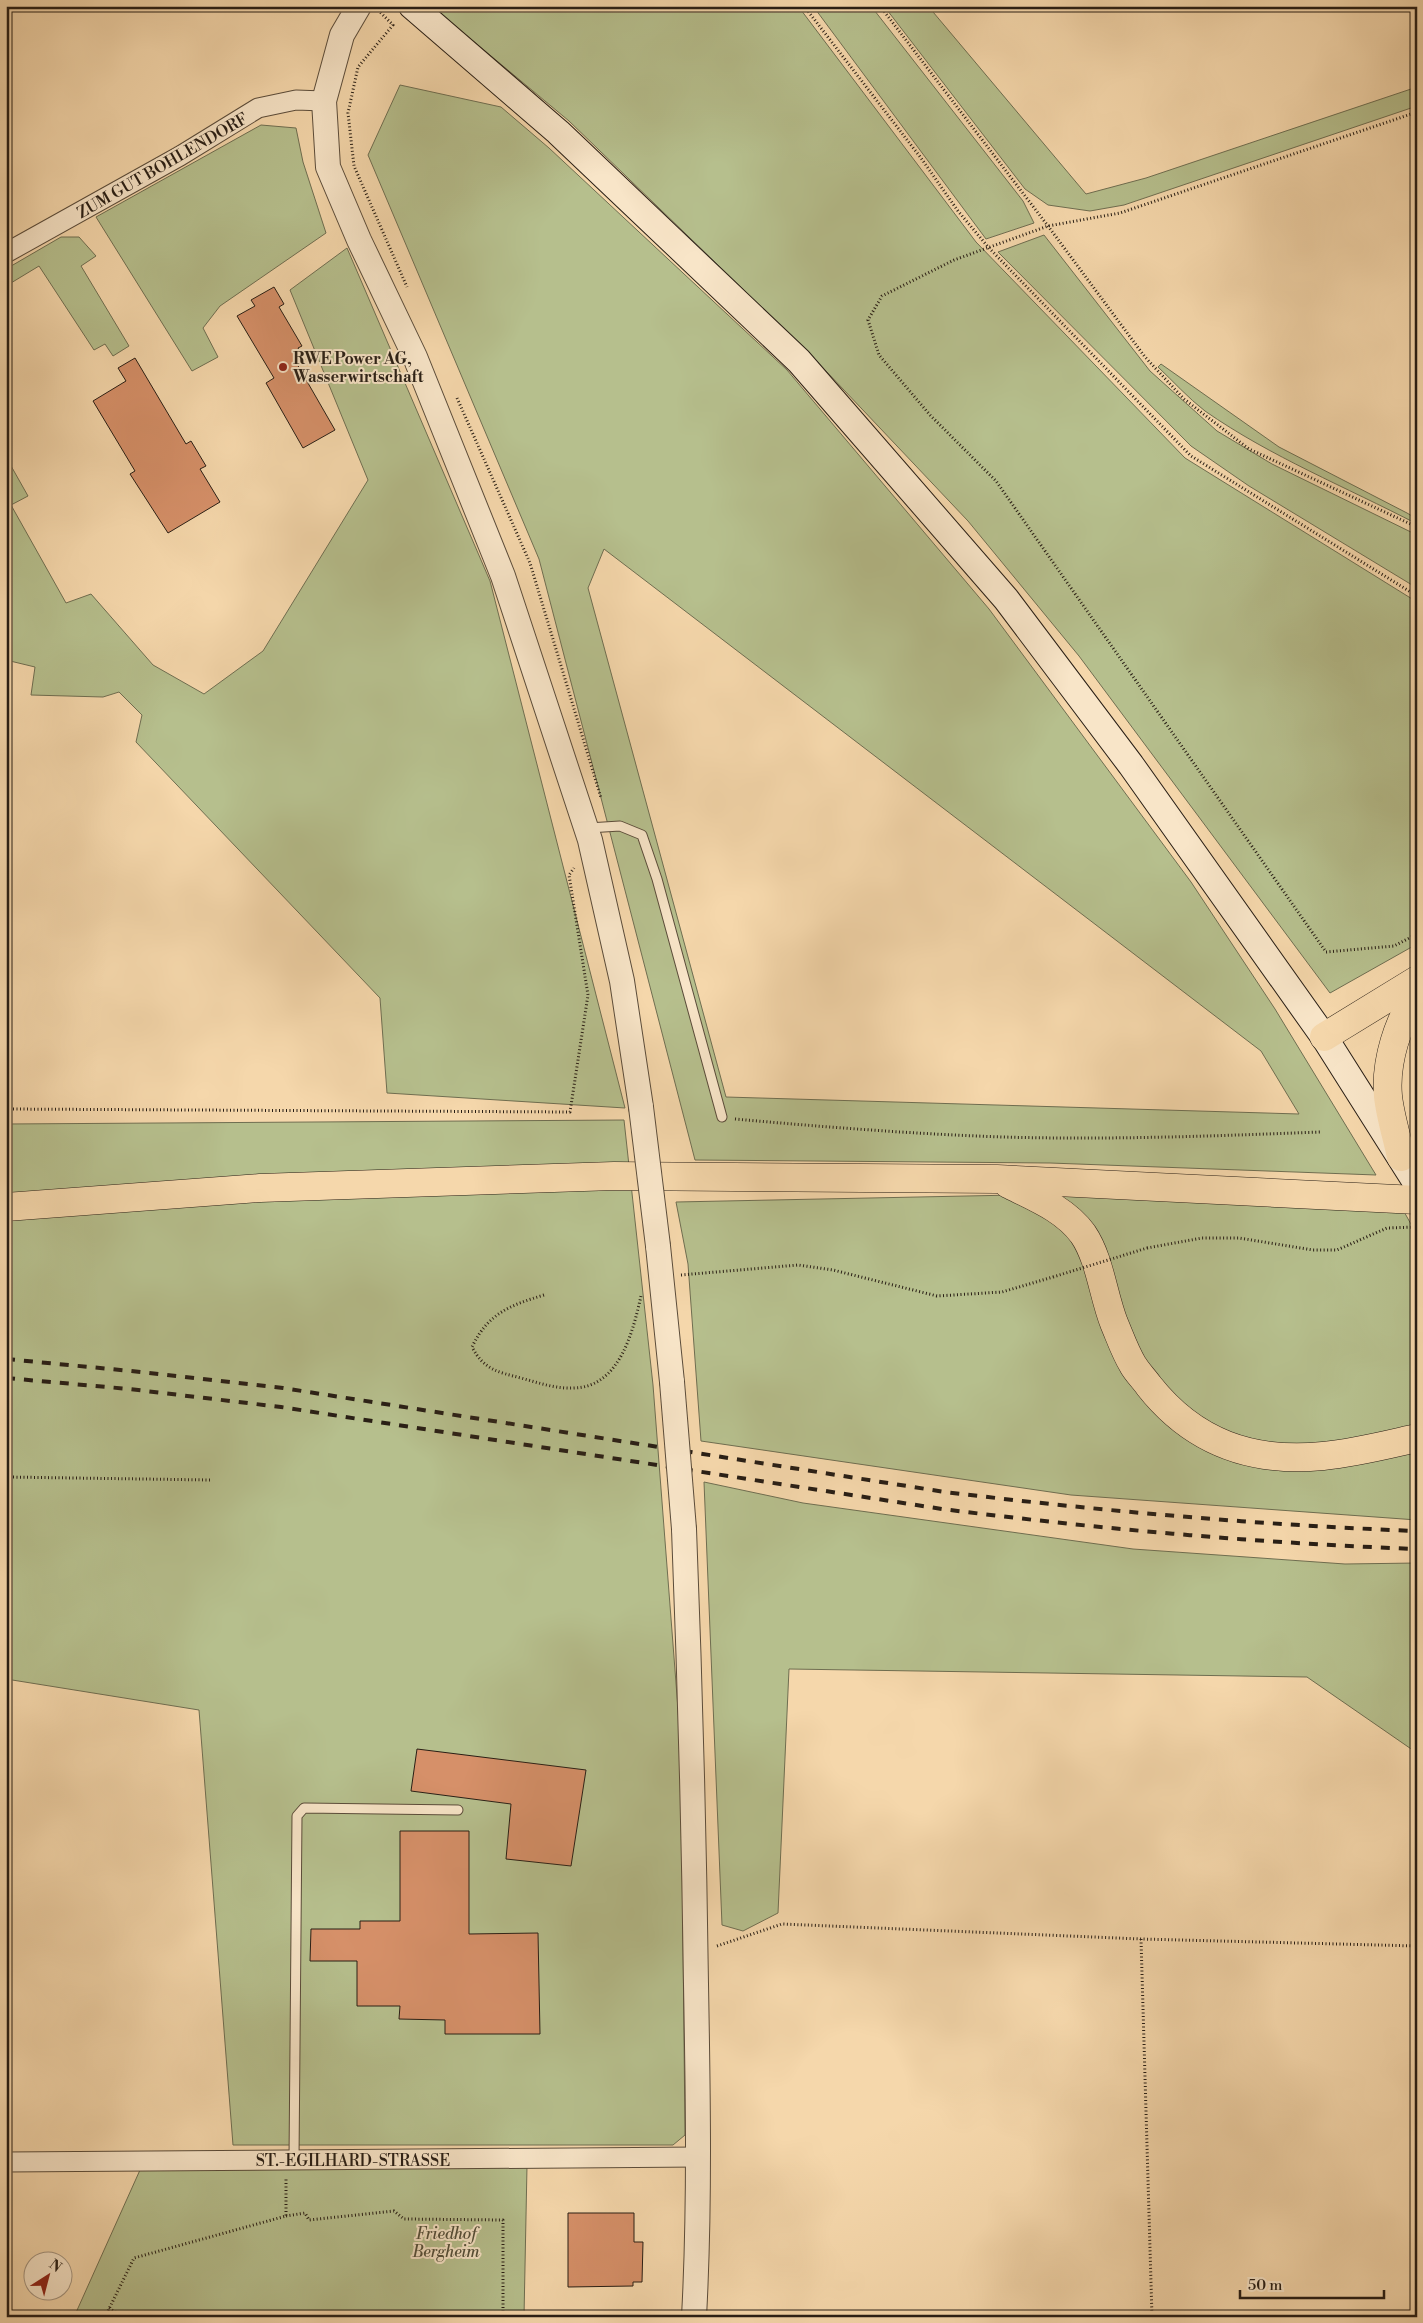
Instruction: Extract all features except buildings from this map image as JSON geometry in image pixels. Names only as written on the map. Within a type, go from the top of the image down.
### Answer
[{"type":"main road","points":[[412,6],[558,132],[799,361],[1006,599],[1131,765],[1324,1037],[1417,1184]]},
{"type":"main road","points":[[1324,1037],[1417,980]]},
{"type":"main road","points":[[1401,1157],[1388,1096],[1389,1070],[1396,1035],[1417,993]]},
{"type":"main road","points":[[6,1207],[260,1188],[614,1176],[997,1179],[1417,1200]]},
{"type":"main road","points":[[997,1179],[1042,1201],[1066,1216],[1083,1234],[1092,1254],[1114,1322],[1133,1365],[1167,1408],[1194,1429],[1224,1445],[1258,1454],[1293,1457],[1324,1456],[1417,1438]]},
{"type":"street","points":[[359,6],[342,35],[324,101],[328,167],[415,358],[503,576],[588,834],[622,981],[642,1107],[672,1382],[684,1529],[693,1762],[699,2158],[699,2233],[694,2317]]},
{"type":"street","name":"ZUM GUT BOHLENDORF","points":[[6,253],[180,156],[258,108],[296,100],[324,101]]},
{"type":"street","name":"ST.-EGILHARD-STRASSE","points":[[6,2162],[699,2158]]},
{"type":"lane","points":[[588,834],[620,826],[642,835],[660,888],[722,1117]]},
{"type":"lane","points":[[290,2160],[297,1816],[304,1808],[458,1810]]},
{"type":"path","points":[[804,6],[921,158],[958,211],[990,248],[1191,456],[1417,596]]},
{"type":"path","points":[[880,6],[1048,226],[1145,357],[1184,399],[1248,449],[1417,527]]},
{"type":"path","points":[[1417,112],[1120,213],[1048,226],[954,260],[882,296],[868,320],[879,355],[930,415],[996,481],[1326,952],[1394,946],[1417,934]]},
{"type":"path","points":[[6,1109],[570,1112],[588,995],[569,875],[588,834]]},
{"type":"path","points":[[722,1117],[833,1128],[1004,1137],[1164,1137],[1321,1132]]},
{"type":"path","points":[[681,1275],[798,1265],[833,1270],[937,1296],[1002,1292],[1147,1248],[1202,1238],[1239,1238],[1313,1250],[1337,1250],[1388,1228],[1417,1227]]},
{"type":"path","points":[[544,1295],[517,1304],[493,1318],[480,1330],[472,1347],[479,1360],[498,1372],[553,1387],[576,1388],[599,1381],[619,1361],[629,1341],[642,1293]]},
{"type":"path","points":[[6,1477],[211,1480]]},
{"type":"path","points":[[717,1946],[782,1924],[1141,1939],[1417,1946]]},
{"type":"path","points":[[1141,1939],[1152,2317]]},
{"type":"path","points":[[286,2216],[290,2160]]},
{"type":"path","points":[[105,2317],[134,2258],[286,2216],[305,2213],[310,2220],[394,2211],[404,2219],[503,2220],[503,2317]]},
{"type":"path","points":[[109,2308],[123,2317]]},
{"type":"green space","points":[[431,6],[798,6],[976,242],[1185,458],[1417,602],[1417,944],[1330,993],[1079,656],[968,521],[808,352],[569,121]]},
{"type":"green space","points":[[813,6],[871,6],[1023,201],[1034,223],[986,239]]},
{"type":"green space","points":[[884,6],[928,6],[1086,194],[1146,178],[1417,87],[1417,106],[1124,205],[1090,211],[1048,205],[1025,189]]},
{"type":"green space","points":[[400,85],[501,107],[549,148],[787,370],[989,609],[1191,882],[1275,1009],[1376,1175],[1050,1163],[695,1160],[539,559],[368,155]],"holes":[[[604,549],[1261,1051],[1299,1114],[726,1097],[588,588]]]},
{"type":"green space","points":[[261,125],[296,128],[303,162],[326,233],[220,306],[203,328],[218,357],[192,371],[96,217]]},
{"type":"green space","points":[[1044,235],[1150,371],[1217,431],[1272,464],[1417,535],[1417,588],[1249,486],[1191,446],[998,252]]},
{"type":"green space","points":[[61,237],[79,237],[96,256],[81,266],[129,346],[113,356],[105,344],[94,350],[39,266],[6,286],[6,269]]},
{"type":"green space","points":[[347,248],[490,581],[625,1108],[387,1093],[380,998],[136,742],[142,715],[119,692],[103,697],[31,695],[35,667],[6,660],[6,457],[28,496],[11,505],[66,603],[91,594],[153,665],[204,694],[263,651],[368,480],[290,290]]},
{"type":"green space","points":[[1161,364],[1279,447],[1407,513],[1417,519],[1417,524],[1282,457],[1230,428],[1193,401],[1158,367]]},
{"type":"green space","points":[[624,1120],[653,1385],[681,1748],[685,2135],[673,2145],[233,2145],[199,1710],[6,1679],[6,1124]]},
{"type":"green space","points":[[1064,1194],[1402,1208],[1417,1235],[1417,1520],[1071,1495],[701,1441],[688,1264],[676,1202]]},
{"type":"green space","points":[[704,1482],[803,1503],[1133,1549],[1345,1564],[1417,1563],[1417,1753],[1307,1677],[789,1669],[778,1913],[743,1931],[722,1925]]},
{"type":"green space","name":"Friedhof Bergheim","points":[[527,2166],[524,2317],[74,2317],[140,2170]]},
{"type":"railway","points":[[6,1359],[283,1388],[945,1492],[1181,1516],[1417,1531]]},
{"type":"railway","points":[[6,1378],[129,1389],[281,1407],[942,1509],[1120,1529],[1238,1539],[1417,1549]]},
{"type":"place","name":"RWE Power AG, Wasserwirtschaft","points":[[283,367]]}]
